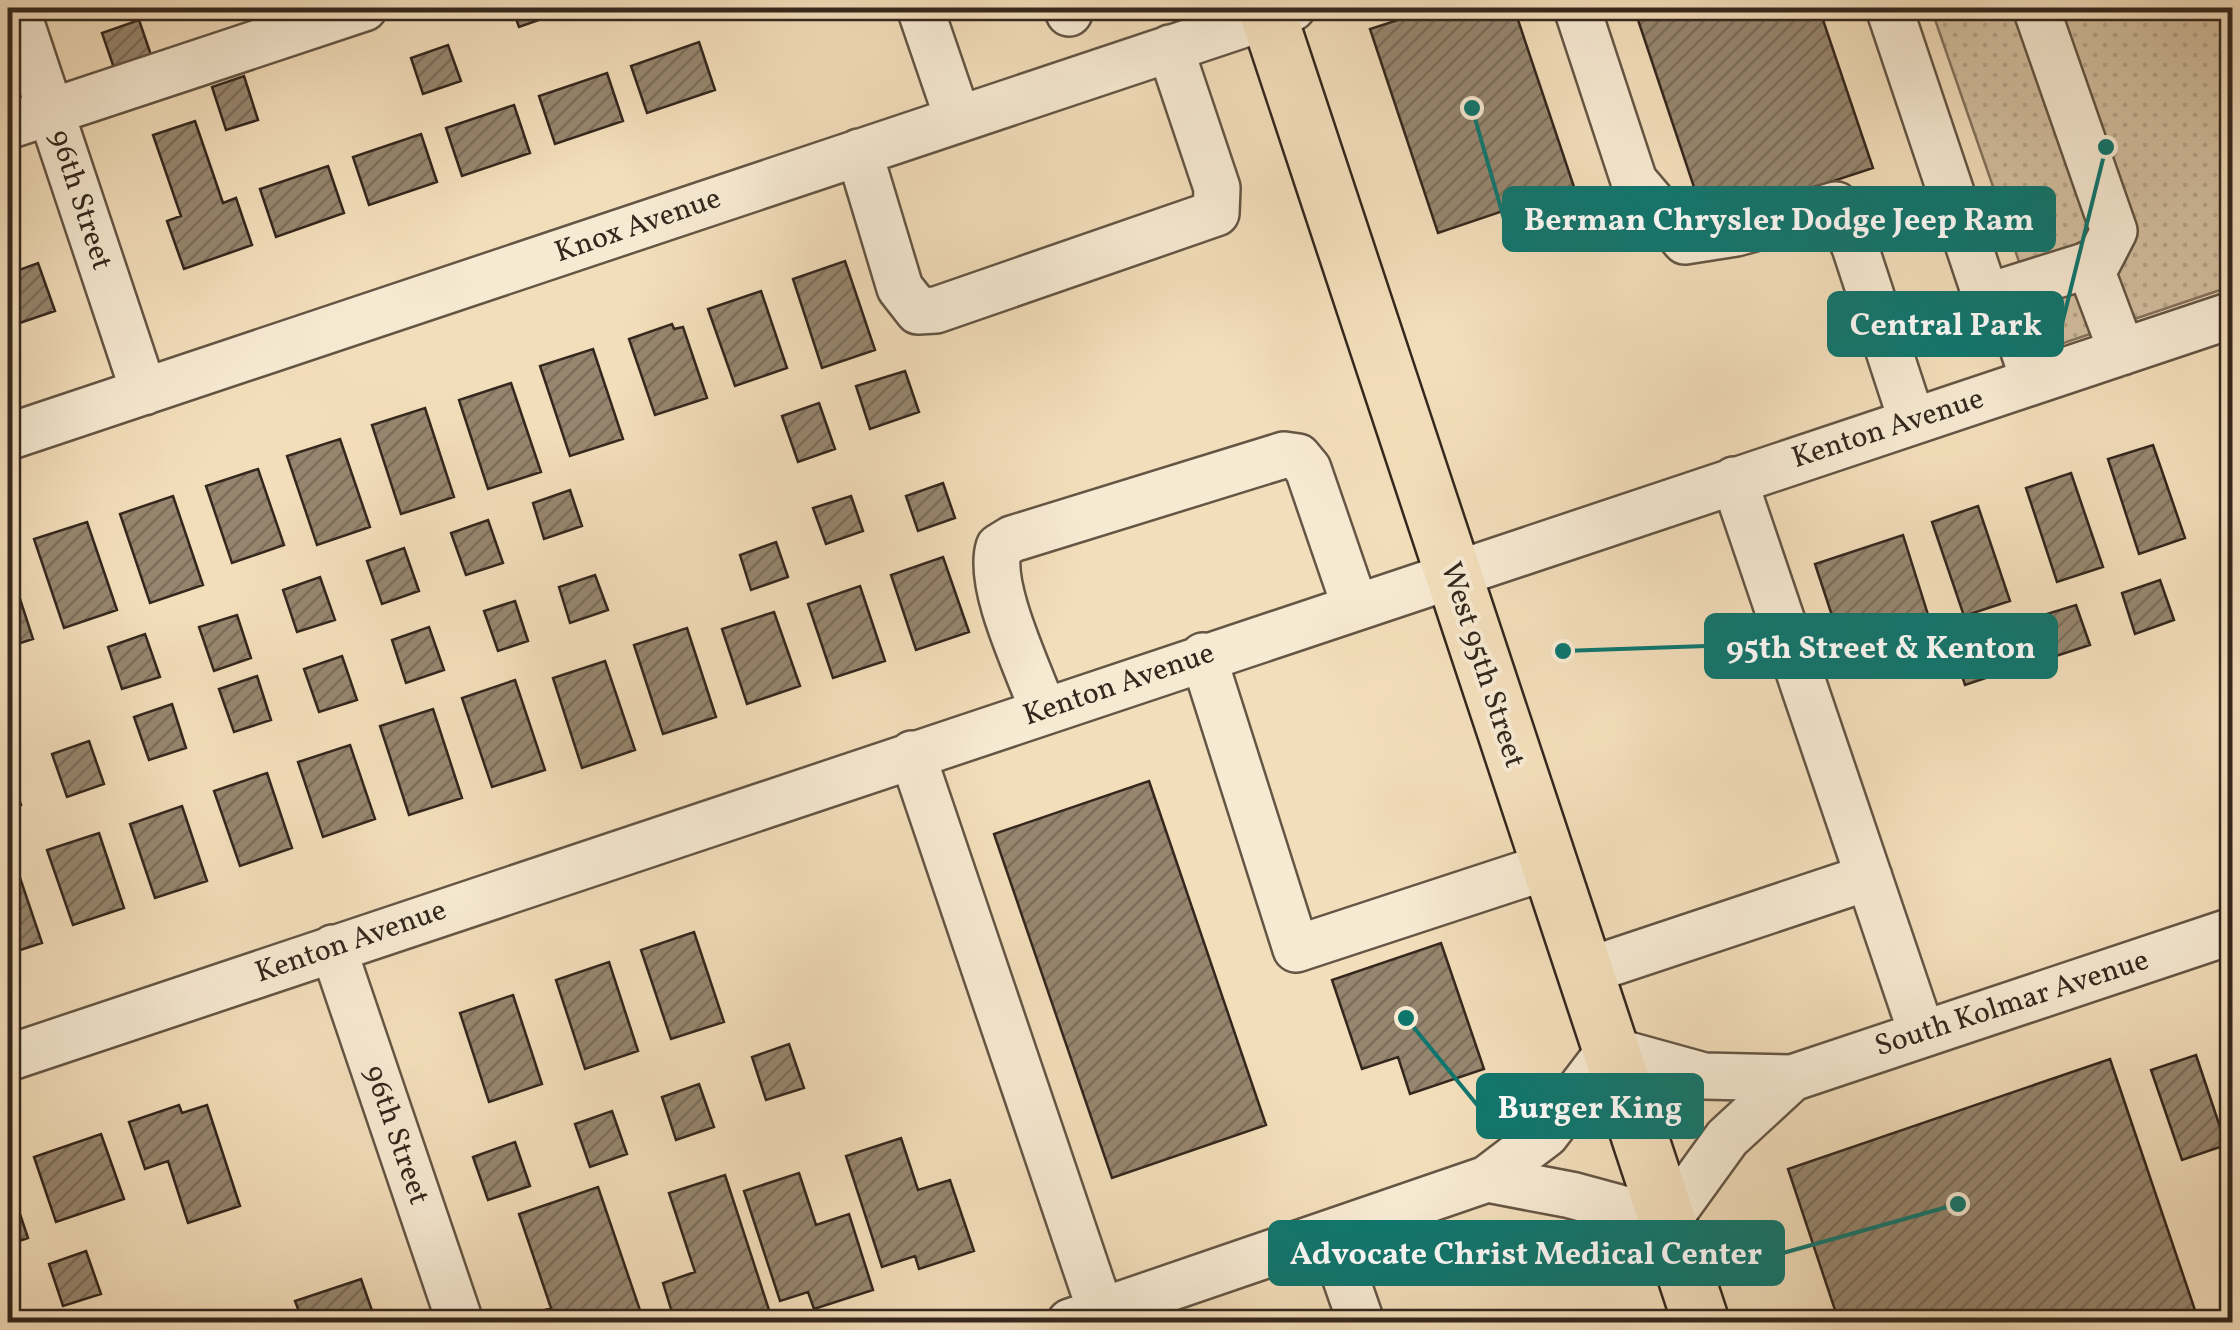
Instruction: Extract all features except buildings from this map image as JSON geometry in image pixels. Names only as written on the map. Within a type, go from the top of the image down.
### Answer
[{"type":"main road","name":"West 95th Street","points":[[1275,10],[1452,573],[1701,1322]]},
{"type":"street","name":"96th Street","points":[[16,8],[144,392]]},
{"type":"street","points":[[8,126],[364,8]]},
{"type":"street","points":[[920,8],[958,119]]},
{"type":"street","points":[[1577,8],[1634,180],[1685,241],[1736,233],[1836,205],[1855,246],[1912,421]]},
{"type":"street","points":[[1890,8],[1986,297],[2098,262],[2114,231],[2036,8]]},
{"type":"street","name":"Knox Avenue","points":[[8,437],[1275,10]]},
{"type":"street","points":[[859,152],[900,288],[918,311],[936,310],[1216,213],[1217,188],[1170,48]]},
{"type":"street","points":[[2089,264],[2122,352]]},
{"type":"street","points":[[2004,292],[2034,380]]},
{"type":"street","name":"Kenton Avenue","points":[[8,1058],[2232,315]]},
{"type":"street","points":[[1043,710],[998,583],[994,560],[999,547],[1012,539],[1284,455],[1298,457],[1308,468],[1354,606]]},
{"type":"street","points":[[1734,480],[1922,1034]]},
{"type":"street","points":[[1204,656],[1296,949],[1549,866]]},
{"type":"street","points":[[912,754],[1086,1317],[1487,1180],[1546,1134],[1610,1050]]},
{"type":"street","points":[[1584,972],[1869,876]]},
{"type":"street","name":"South Kolmar Avenue","points":[[1610,1050],[1704,1076],[1792,1078],[2232,932]]},
{"type":"street","name":"96th Street","points":[[333,948],[460,1322]]},
{"type":"street","name":"South Kolmar Avenue","points":[[1668,1221],[1727,1138],[1792,1078]]},
{"type":"street","points":[[1487,1180],[1571,1195],[1668,1221]]},
{"type":"street","points":[[1331,1236],[1360,1322]]},
{"type":"shaded area","points":[[1931,8],[2232,8],[2232,286],[2049,348]]},
{"type":"place","name":"Berman Chrysler Dodge Jeep Ram","points":[[1472,108]]},
{"type":"place","name":"Central Park","points":[[2106,147]]},
{"type":"place","name":"95th Street & Kenton","points":[[1563,651]]},
{"type":"place","name":"Burger King","points":[[1406,1018]]},
{"type":"place","name":"Advocate Christ Medical Center","points":[[1958,1204]]}]
